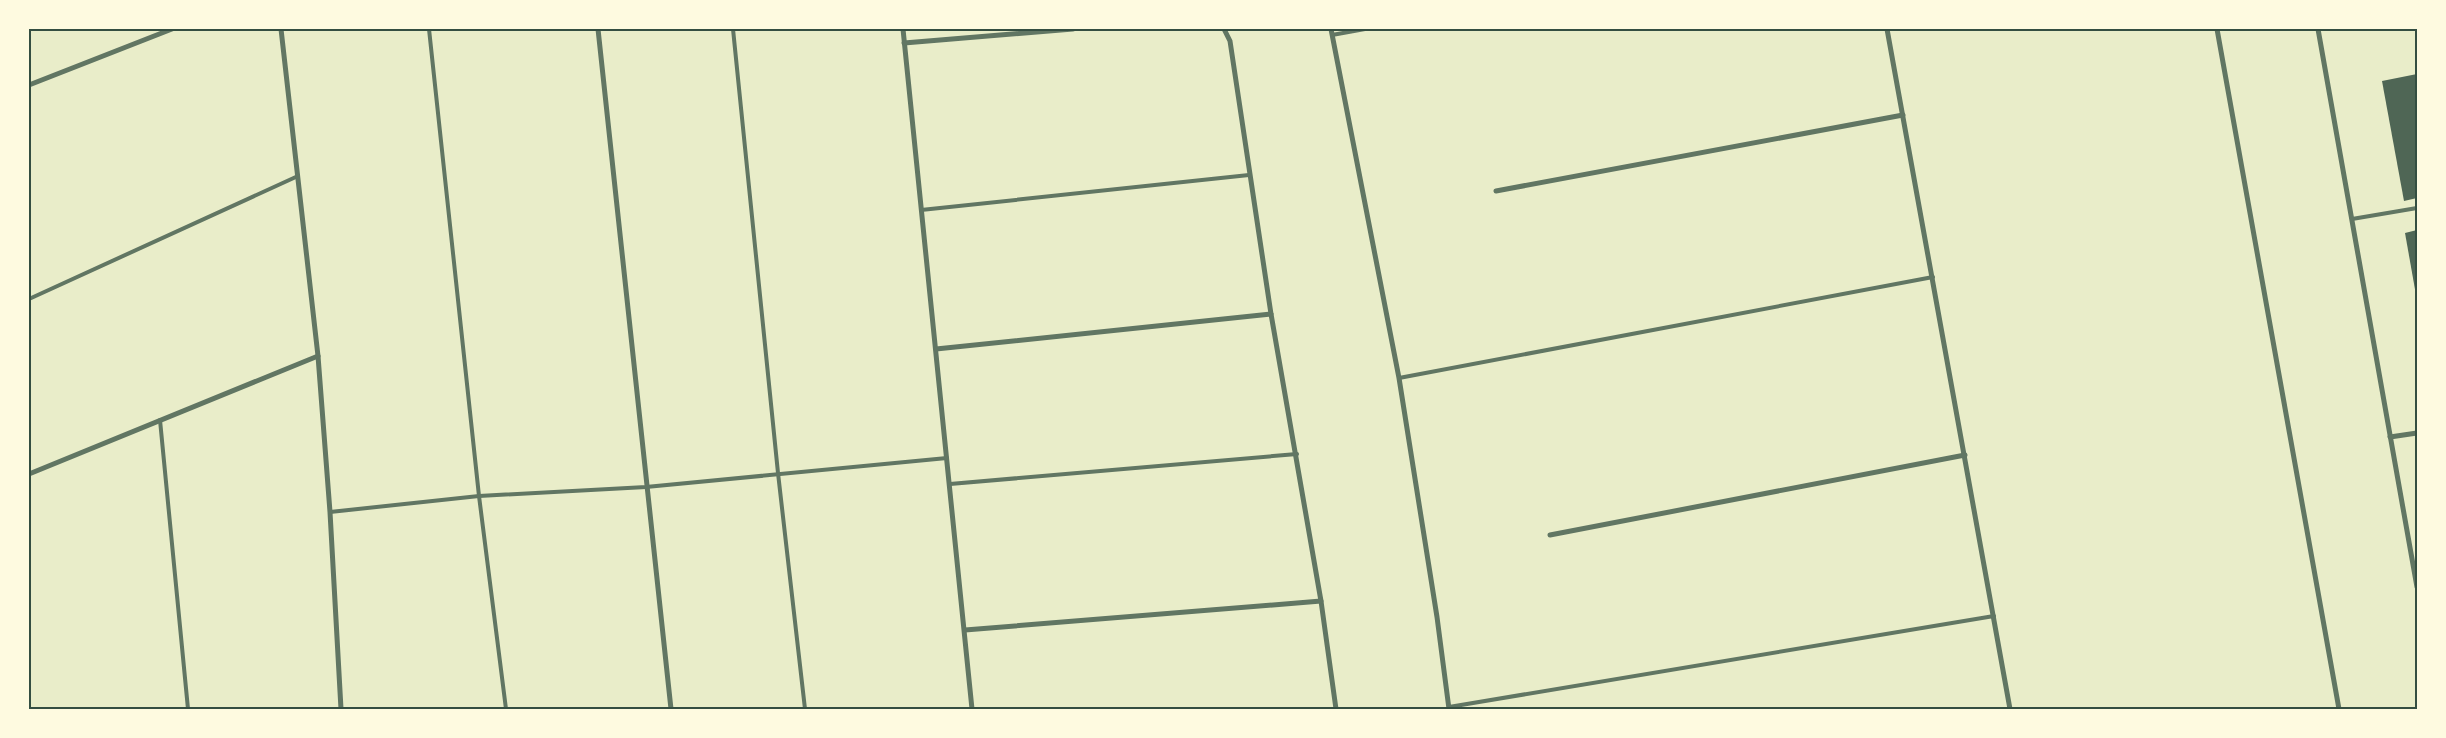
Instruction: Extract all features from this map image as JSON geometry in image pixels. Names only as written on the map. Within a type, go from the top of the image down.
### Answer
[{"type":"street","points":[[29,85],[172,29]]},
{"type":"street","points":[[281,29],[318,356],[330,512],[341,709]]},
{"type":"street","points":[[598,29],[646,487],[672,709]]},
{"type":"street","points":[[903,29],[972,709]]},
{"type":"street","points":[[904,43],[1073,29]]},
{"type":"street","points":[[1224,29],[1230,41],[1271,314],[1297,454],[1321,601],[1336,709]]},
{"type":"street","points":[[1331,29],[1399,378],[1437,617],[1449,708]]},
{"type":"street","points":[[1887,29],[2010,709]]},
{"type":"street","points":[[2217,29],[2339,709]]},
{"type":"street","points":[[2318,29],[2417,587]]},
{"type":"street","points":[[1496,191],[1903,115]]},
{"type":"street","points":[[936,349],[1271,314]]},
{"type":"street","points":[[29,474],[318,356]]},
{"type":"street","points":[[2390,437],[2417,433]]},
{"type":"street","points":[[1550,535],[1965,455]]},
{"type":"street","points":[[965,630],[1321,601]]},
{"type":"lane","points":[[429,29],[478,496],[506,709]]},
{"type":"lane","points":[[733,29],[778,473],[805,709]]},
{"type":"lane","points":[[1332,35],[1365,29]]},
{"type":"lane","points":[[921,210],[1250,175]]},
{"type":"lane","points":[[29,299],[298,176]]},
{"type":"lane","points":[[2352,219],[2417,208]]},
{"type":"lane","points":[[1399,378],[1933,277]]},
{"type":"lane","points":[[160,420],[188,709]]},
{"type":"lane","points":[[950,484],[1297,454]]},
{"type":"lane","points":[[330,512],[478,496],[646,487],[947,458]]},
{"type":"lane","points":[[1449,708],[1994,616]]},
{"type":"building","points":[[2417,74],[2417,198],[2404,201],[2382,81]]},
{"type":"building","points":[[2417,230],[2417,295],[2416,295],[2405,233]]}]
